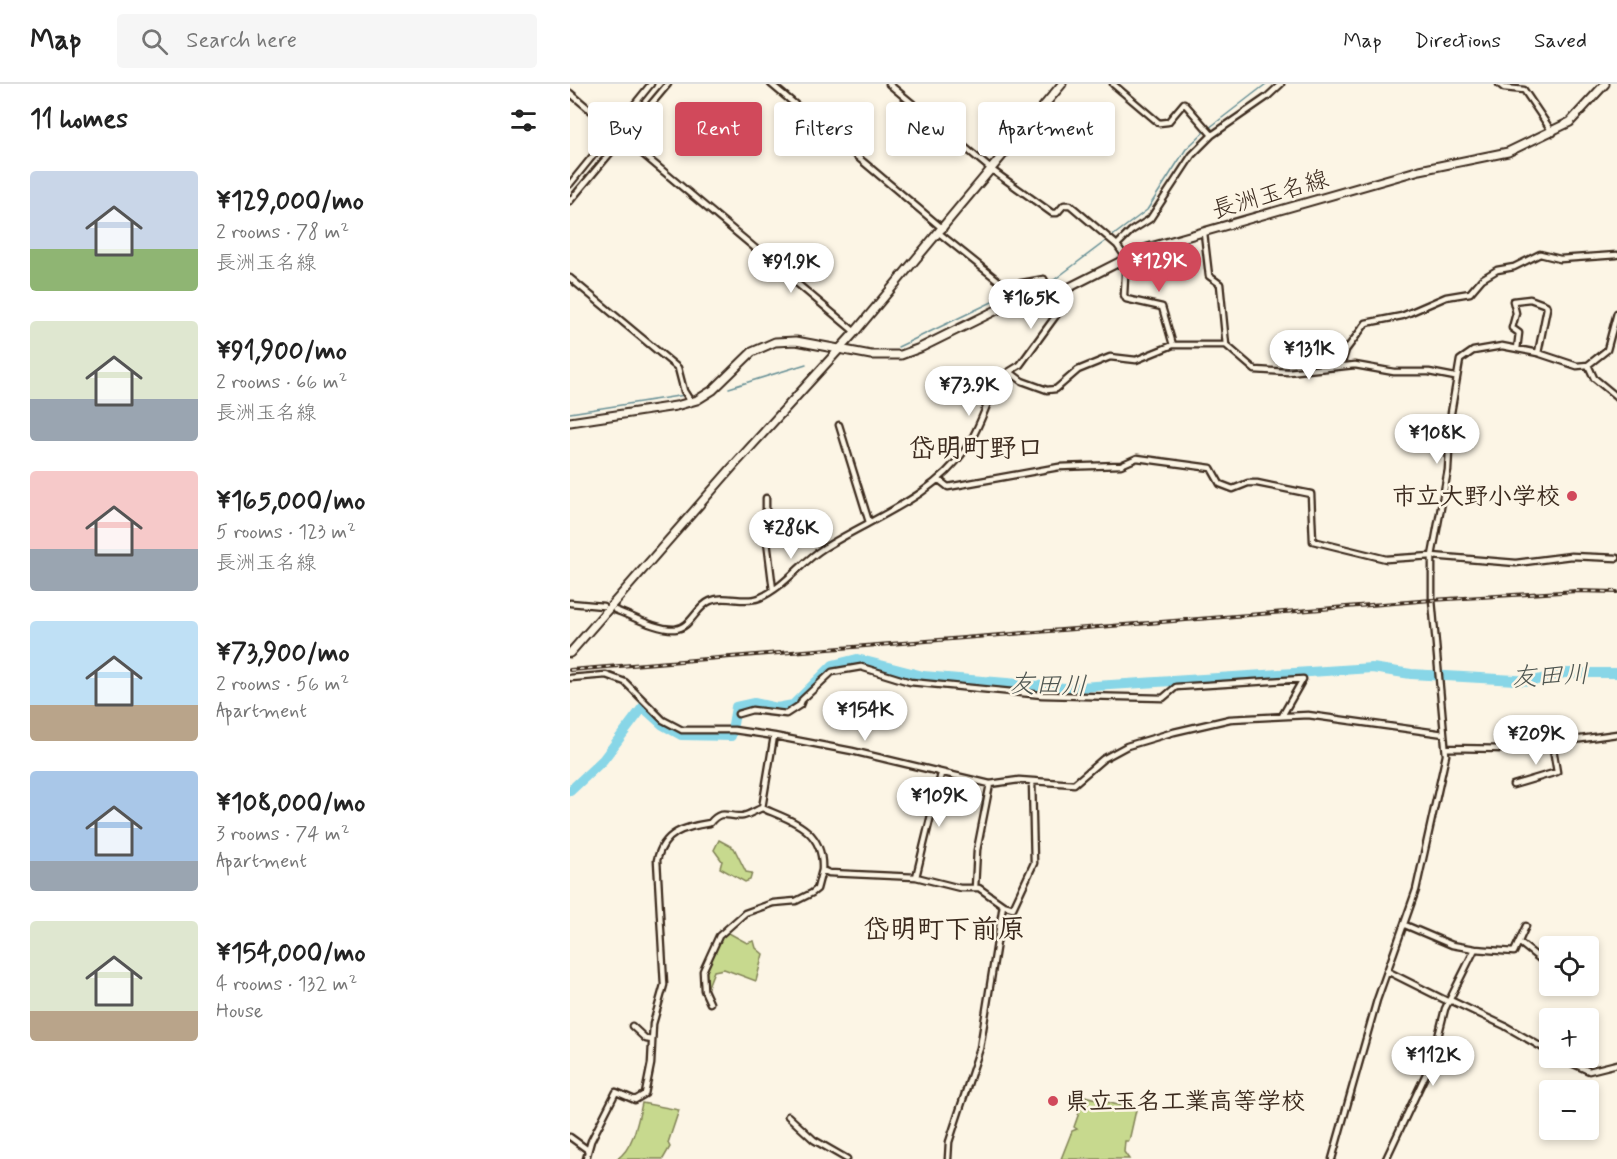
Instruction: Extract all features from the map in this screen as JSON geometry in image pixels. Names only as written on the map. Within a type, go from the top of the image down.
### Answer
[{"type":"main road","points":[[572,651],[855,332],[1062,84]]},
{"type":"main road","name":"長洲玉名線","points":[[570,422],[691,402],[713,390],[752,352],[775,342],[796,341],[871,355],[901,355],[1036,292],[1049,287],[1070,287],[1147,248],[1420,170],[1494,157],[1553,133],[1570,122],[1605,84]]},
{"type":"street","points":[[637,102],[651,84]]},
{"type":"street","points":[[653,102],[668,84]]},
{"type":"street","points":[[615,610],[666,628],[677,629],[684,626],[701,606],[711,600],[756,599],[773,590],[822,549],[939,480],[965,449],[996,384],[1002,376],[1020,365],[1063,306],[1044,279],[1005,286],[771,84]]},
{"type":"street","points":[[889,84],[992,170],[1052,213],[1057,213],[1064,205],[1070,205],[1117,245],[1126,258],[1124,295],[1126,298],[1162,307],[1173,345]]},
{"type":"street","points":[[1113,84],[1159,123],[1168,122],[1184,103],[1209,131]]},
{"type":"street","points":[[1117,245],[1131,231],[1150,219],[1209,131],[1267,98],[1281,84]]},
{"type":"street","points":[[1499,84],[1504,88],[1524,90],[1553,133]]},
{"type":"street","points":[[570,93],[588,108]]},
{"type":"street","points":[[570,184],[593,156]]},
{"type":"street","points":[[570,201],[608,156]]},
{"type":"street","points":[[647,156],[855,332]]},
{"type":"street","points":[[1204,233],[1209,276],[1220,284],[1226,345]]},
{"type":"street","points":[[1341,365],[1346,350],[1366,323],[1402,316],[1446,297],[1470,293],[1482,279],[1497,270],[1514,267],[1540,254],[1560,259],[1617,255]]},
{"type":"street","points":[[570,278],[678,368],[684,391],[691,402]]},
{"type":"street","points":[[1517,349],[1520,337],[1519,333],[1512,328],[1516,313],[1513,301],[1530,299],[1546,305],[1547,308],[1538,353]]},
{"type":"street","points":[[1332,1159],[1387,971],[1405,925],[1421,873],[1447,748],[1438,669],[1432,556],[1448,470],[1455,377],[1460,360],[1473,351],[1502,346],[1538,353],[1577,366],[1588,365],[1607,350],[1617,313]]},
{"type":"street","points":[[1010,372],[1038,388],[1056,389],[1078,370],[1110,357],[1136,360],[1173,345],[1226,345],[1255,370],[1288,372],[1341,365],[1394,372],[1428,372],[1455,377]]},
{"type":"street","points":[[1588,365],[1594,378],[1617,397]]},
{"type":"street","points":[[839,425],[869,522]]},
{"type":"street","points":[[939,480],[948,487],[1059,467],[1121,465],[1137,458],[1211,468],[1220,484],[1233,489],[1248,483],[1257,483],[1311,494],[1312,531],[1316,543],[1386,559],[1432,556],[1516,562],[1571,556],[1617,558]]},
{"type":"street","points":[[766,498],[766,533],[773,590]]},
{"type":"street","points":[[570,603],[603,606]]},
{"type":"street","points":[[738,714],[752,710],[786,714],[800,705],[802,700],[832,672],[861,667],[910,682],[1042,695],[1163,698],[1176,687],[1303,679],[1282,716]]},
{"type":"street","points":[[570,678],[606,675],[625,682],[663,720],[677,729],[733,730],[774,736],[861,753],[990,784],[1032,781],[1074,784],[1112,753],[1143,740],[1230,719],[1323,716],[1444,734]]},
{"type":"street","points":[[1447,748],[1509,748],[1617,734]]},
{"type":"street","points":[[762,808],[774,736]]},
{"type":"street","points":[[1513,785],[1557,772],[1552,743]]},
{"type":"street","points":[[916,877],[941,774]]},
{"type":"street","points":[[822,870],[829,873],[916,877],[960,888],[975,888],[993,895],[1003,905],[1013,908],[1034,863],[1032,781]]},
{"type":"street","points":[[975,888],[977,850],[990,784]]},
{"type":"street","points":[[586,1159],[588,1150],[616,1092],[635,1100],[645,1094],[653,1024],[664,985],[663,934],[656,871],[660,846],[679,829],[710,823],[716,815],[723,813],[740,817],[762,808],[799,822],[809,832],[823,859],[818,889],[796,901],[773,903],[745,913],[718,936],[703,970],[704,990],[710,1003]]},
{"type":"street","points":[[948,1159],[948,1142],[980,1048],[1003,905]]},
{"type":"street","points":[[1405,925],[1452,945],[1511,953],[1520,943],[1527,926]]},
{"type":"street","points":[[1520,943],[1539,958]]},
{"type":"street","points":[[1386,1159],[1432,1061],[1450,1001],[1475,949]]},
{"type":"street","points":[[1387,971],[1505,1026],[1539,1046]]},
{"type":"street","points":[[632,1026],[646,1039],[652,1040]]},
{"type":"street","points":[[1582,1068],[1589,1071],[1617,1064]]},
{"type":"street","points":[[788,1116],[814,1140],[847,1159]]},
{"type":"street","points":[[570,1137],[588,1150]]},
{"type":"green space","points":[[719,840],[734,848],[746,872],[752,873],[750,880],[745,882],[720,868],[722,861],[714,850]]},
{"type":"green space","points":[[727,932],[747,943],[754,941],[756,948],[763,954],[756,981],[724,969],[714,971],[707,989],[711,1003],[706,988],[705,982],[706,971],[718,940]]},
{"type":"green space","points":[[1085,1096],[1136,1110],[1129,1141],[1125,1141],[1124,1152],[1129,1159],[1061,1159],[1072,1131],[1077,1129],[1074,1127]]},
{"type":"green space","points":[[642,1103],[679,1110],[668,1143],[670,1147],[663,1159],[617,1159],[631,1142]]},
{"type":"waterway","points":[[1209,128],[1266,84]]},
{"type":"waterway","points":[[898,347],[1013,292],[1054,280],[1147,210],[1186,149],[1205,131]]},
{"type":"waterway","points":[[729,388],[806,364]]},
{"type":"waterway","points":[[570,413],[685,395]]},
{"type":"waterway","name":"友田川","points":[[570,791],[603,760],[643,707],[663,725],[681,735],[731,736],[736,707],[754,703],[777,708],[793,705],[833,665],[857,659],[923,676],[1065,688],[1372,668],[1411,674],[1533,681],[1565,673],[1617,673]]},
{"type":"railway","points":[[570,670],[1432,600],[1577,591],[1617,592]]},
{"type":"place","name":"市立大野小学校","points":[[1572,496]]},
{"type":"place","name":"県立玉名工業高等学校","points":[[1053,1101]]},
{"type":"district","name":"岱明町野口","points":[[976,448]]},
{"type":"district","name":"岱明町下前原","points":[[944,929]]}]
